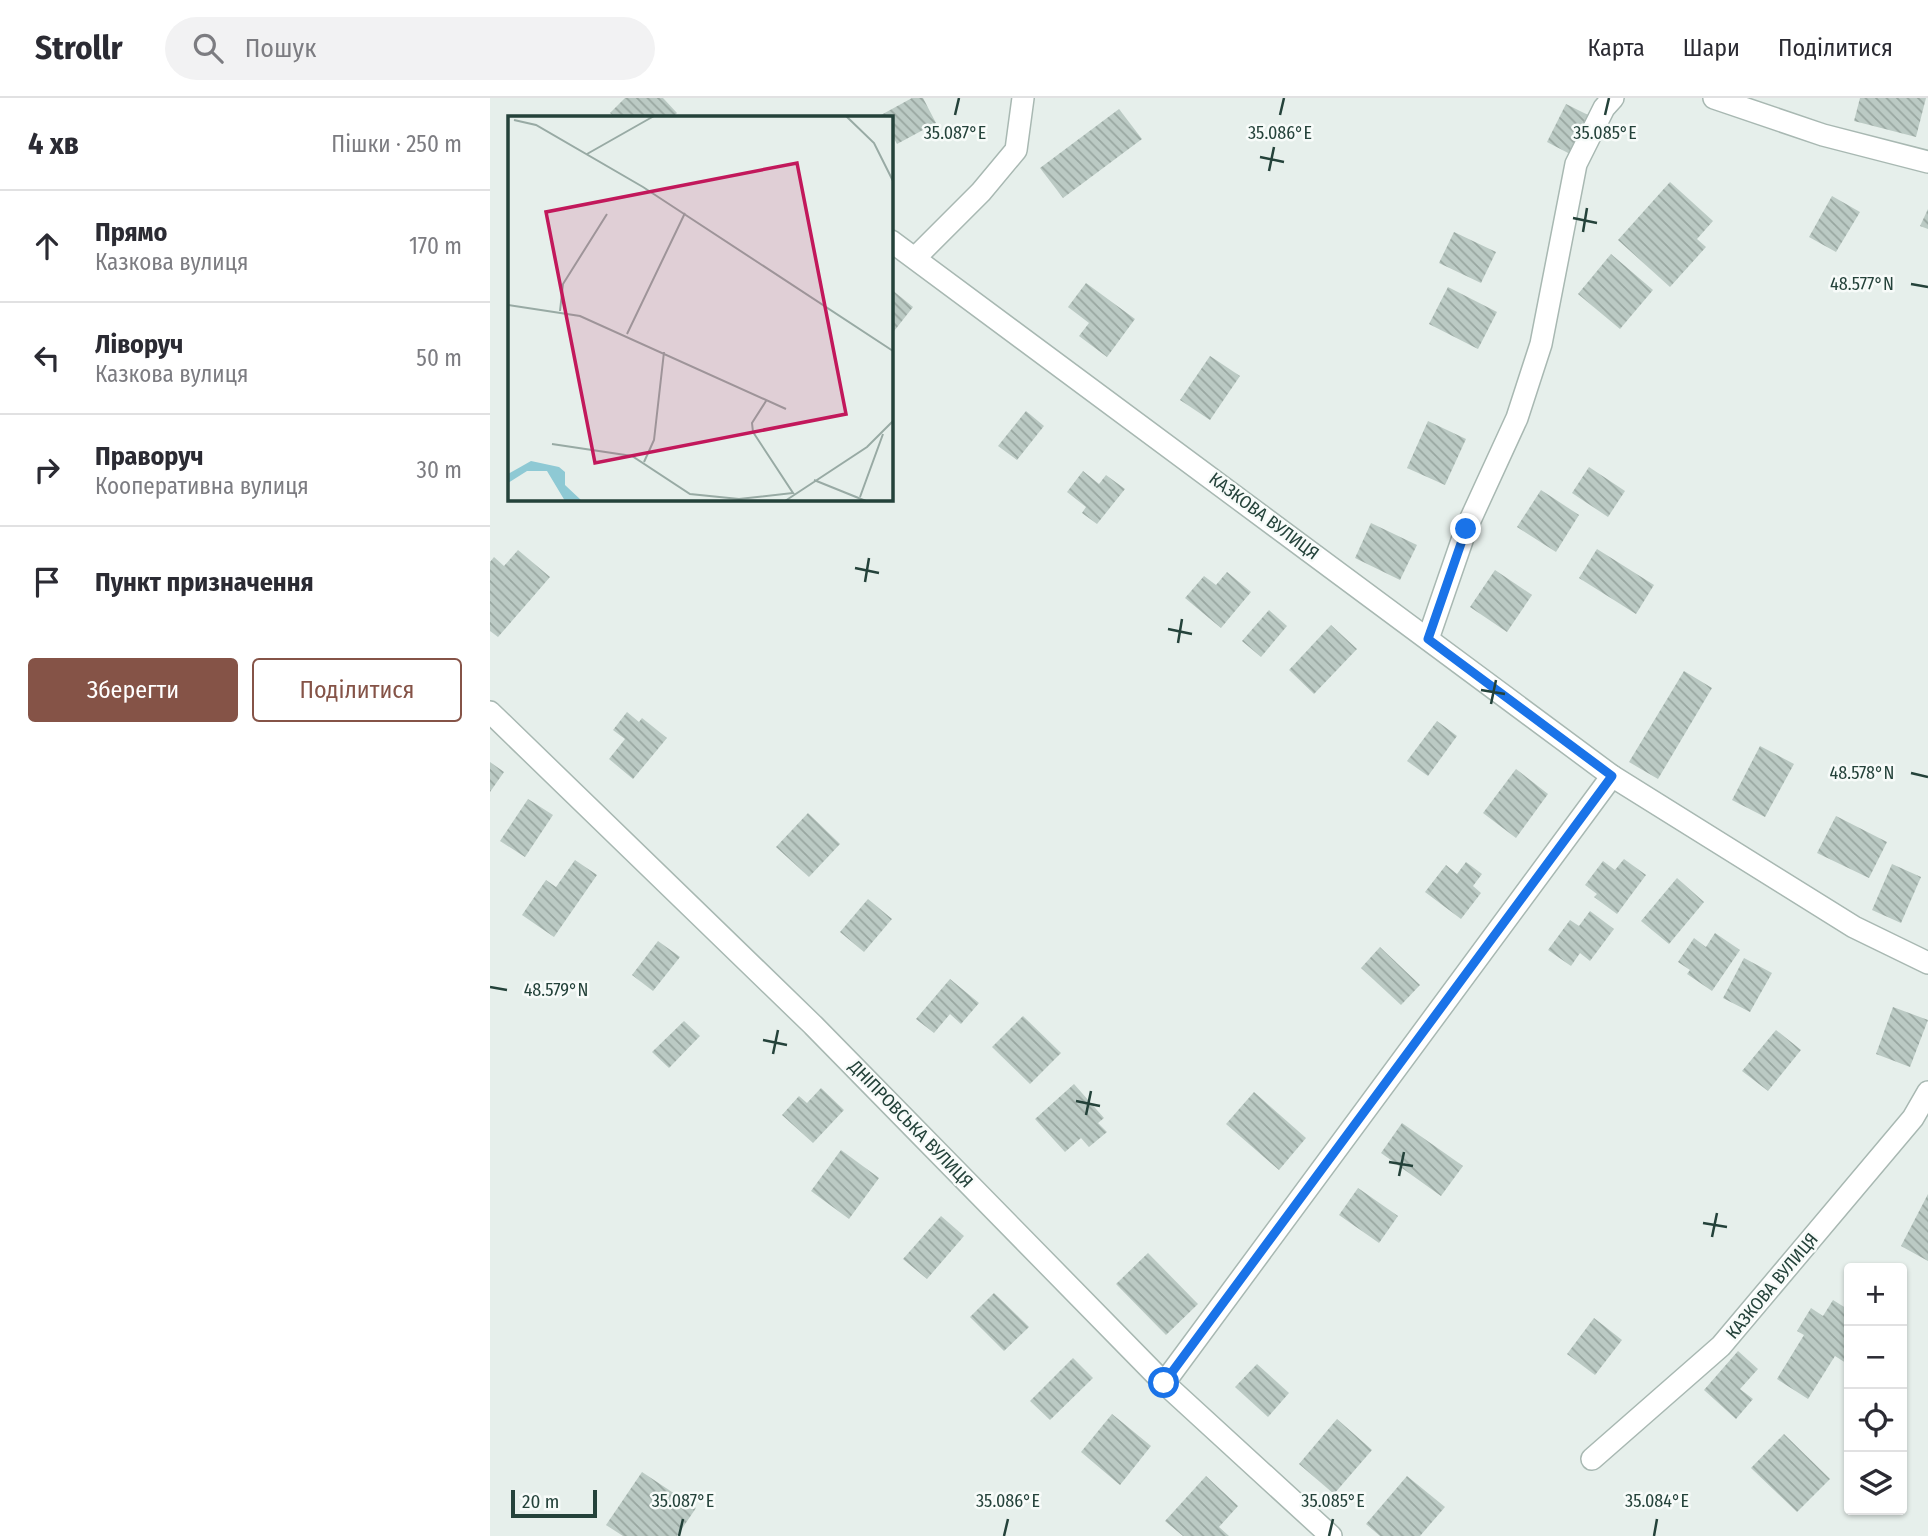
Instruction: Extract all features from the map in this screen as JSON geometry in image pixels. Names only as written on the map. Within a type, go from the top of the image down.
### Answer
[{"type":"street","points":[[916,257],[981,192],[1016,150],[1023,98]]},
{"type":"street","points":[[1428,639],[1466,529],[1517,418],[1541,344],[1576,164],[1604,108],[1613,98]]},
{"type":"street","points":[[1714,98],[1823,135],[1928,162]]},
{"type":"street","name":"КАЗКОВА ВУЛИЦЯ","points":[[892,242],[1612,776],[1854,927],[1928,963]]},
{"type":"street","name":"ДНІПРОВСЬКА ВУЛИЦЯ","points":[[490,712],[813,1025],[1164,1383],[1331,1536]]},
{"type":"street","points":[[1164,1383],[1612,776]]},
{"type":"street","name":"КАЗКОВА ВУЛИЦЯ","points":[[1592,1459],[1721,1346],[1913,1118],[1928,1092]]},
{"type":"building","points":[[625,98],[663,98],[677,113],[674,116],[614,116],[610,113]]},
{"type":"building","points":[[912,98],[923,98],[936,123],[897,144],[892,135],[892,116],[881,115]]},
{"type":"building","points":[[1860,98],[1926,98],[1916,137],[1854,121]]},
{"type":"building","points":[[1566,104],[1590,116],[1570,154],[1547,142]]},
{"type":"building","points":[[1119,109],[1142,139],[1063,198],[1040,168]]},
{"type":"building","points":[[1670,182],[1713,221],[1697,239],[1706,247],[1670,287],[1618,240]]},
{"type":"building","points":[[1832,196],[1860,212],[1836,252],[1809,237]]},
{"type":"building","points":[[1928,209],[1928,229],[1920,226]]},
{"type":"building","points":[[1454,232],[1496,252],[1481,283],[1439,263]]},
{"type":"building","points":[[1611,254],[1653,290],[1620,329],[1578,294]]},
{"type":"building","points":[[1086,283],[1135,319],[1107,357],[1079,336],[1089,323],[1068,307]]},
{"type":"building","points":[[1448,287],[1497,312],[1478,349],[1429,324]]},
{"type":"building","points":[[892,290],[913,307],[892,334]]},
{"type":"building","points":[[1210,356],[1240,376],[1210,420],[1180,400]]},
{"type":"building","points":[[1026,411],[1044,426],[1017,460],[998,446]]},
{"type":"building","points":[[1428,421],[1466,439],[1445,485],[1407,468]]},
{"type":"building","points":[[1589,467],[1625,491],[1608,517],[1572,493]]},
{"type":"building","points":[[1083,471],[1099,484],[1106,475],[1125,489],[1097,524],[1082,513],[1086,507],[1067,492]]},
{"type":"building","points":[[1541,490],[1579,515],[1556,552],[1517,527]]},
{"type":"building","points":[[1371,523],[1417,545],[1400,580],[1355,558]]},
{"type":"building","points":[[1597,549],[1654,585],[1636,614],[1579,578]]},
{"type":"building","points":[[518,550],[550,577],[498,637],[490,631],[490,562],[494,557],[504,566]]},
{"type":"building","points":[[1495,570],[1532,595],[1507,632],[1470,607]]},
{"type":"building","points":[[1227,572],[1251,592],[1221,628],[1185,598],[1204,576],[1216,585]]},
{"type":"building","points":[[1269,610],[1287,626],[1261,657],[1242,641]]},
{"type":"building","points":[[1331,625],[1357,649],[1314,694],[1289,670]]},
{"type":"building","points":[[1684,671],[1712,688],[1658,779],[1629,762]]},
{"type":"building","points":[[627,712],[639,722],[642,718],[667,738],[633,779],[609,759],[625,739],[613,730]]},
{"type":"building","points":[[1437,721],[1457,736],[1428,776],[1407,761]]},
{"type":"building","points":[[1760,746],[1794,764],[1765,817],[1732,800]]},
{"type":"building","points":[[490,762],[504,772],[490,792]]},
{"type":"building","points":[[1516,769],[1548,794],[1516,838],[1483,813]]},
{"type":"building","points":[[528,799],[553,815],[525,857],[500,841]]},
{"type":"building","points":[[808,813],[840,844],[809,877],[776,847]]},
{"type":"building","points":[[1836,816],[1887,842],[1869,878],[1817,853]]},
{"type":"building","points":[[1624,859],[1646,875],[1617,914],[1594,897],[1597,894],[1585,885],[1603,861],[1615,870]]},
{"type":"building","points":[[575,860],[597,875],[554,937],[522,915],[546,880],[556,887]]},
{"type":"building","points":[[1466,862],[1482,874],[1473,886],[1481,893],[1461,919],[1425,892],[1446,865],[1457,874]]},
{"type":"building","points":[[1892,864],[1921,877],[1901,923],[1872,910]]},
{"type":"building","points":[[1677,878],[1704,902],[1669,944],[1641,921]]},
{"type":"building","points":[[868,899],[892,919],[864,952],[840,932]]},
{"type":"building","points":[[1590,911],[1614,929],[1590,961],[1580,953],[1571,966],[1548,950],[1570,920],[1579,926]]},
{"type":"building","points":[[1715,933],[1740,950],[1712,991],[1687,974],[1690,970],[1678,962],[1694,938],[1706,947]]},
{"type":"building","points":[[658,941],[680,957],[653,991],[632,975]]},
{"type":"building","points":[[1380,947],[1420,985],[1401,1005],[1361,968]]},
{"type":"building","points":[[1744,958],[1772,973],[1750,1012],[1723,998]]},
{"type":"building","points":[[950,979],[979,1003],[961,1024],[950,1014],[934,1033],[916,1019]]},
{"type":"building","points":[[1893,1007],[1928,1020],[1910,1067],[1876,1054]]},
{"type":"building","points":[[1023,1016],[1061,1053],[1030,1084],[992,1047]]},
{"type":"building","points":[[684,1021],[700,1036],[669,1068],[652,1052]]},
{"type":"building","points":[[1776,1030],[1801,1050],[1768,1091],[1742,1071]]},
{"type":"building","points":[[1074,1084],[1104,1118],[1098,1123],[1107,1132],[1089,1147],[1081,1138],[1065,1152],[1035,1119]]},
{"type":"building","points":[[821,1088],[844,1110],[813,1143],[782,1115],[799,1096],[807,1103]]},
{"type":"building","points":[[1254,1092],[1306,1138],[1279,1170],[1226,1124]]},
{"type":"building","points":[[1402,1123],[1463,1166],[1441,1196],[1381,1153]]},
{"type":"building","points":[[841,1150],[879,1178],[849,1219],[811,1191]]},
{"type":"building","points":[[1358,1188],[1398,1216],[1379,1243],[1339,1215]]},
{"type":"building","points":[[1928,1194],[1928,1261],[1901,1246]]},
{"type":"building","points":[[941,1216],[964,1236],[927,1279],[903,1259]]},
{"type":"building","points":[[1148,1253],[1198,1304],[1166,1335],[1116,1284]]},
{"type":"building","points":[[994,1293],[1029,1327],[1004,1351],[970,1317]]},
{"type":"building","points":[[1833,1300],[1844,1307],[1844,1362],[1835,1356],[1808,1399],[1777,1379],[1804,1335],[1797,1331],[1811,1308],[1823,1316]]},
{"type":"building","points":[[1594,1318],[1622,1340],[1595,1375],[1567,1354]]},
{"type":"building","points":[[1738,1351],[1758,1369],[1740,1389],[1753,1399],[1736,1419],[1704,1390]]},
{"type":"building","points":[[1073,1358],[1093,1378],[1050,1420],[1030,1401]]},
{"type":"building","points":[[1257,1364],[1289,1393],[1268,1417],[1235,1387]]},
{"type":"building","points":[[1112,1414],[1151,1446],[1120,1485],[1081,1452]]},
{"type":"building","points":[[1337,1419],[1372,1450],[1334,1494],[1299,1464]]},
{"type":"building","points":[[1784,1434],[1830,1479],[1797,1512],[1751,1468]]},
{"type":"building","points":[[642,1472],[696,1508],[677,1536],[623,1536],[606,1525]]},
{"type":"building","points":[[1206,1476],[1238,1506],[1219,1527],[1229,1536],[1183,1536],[1165,1521]]},
{"type":"building","points":[[1407,1476],[1445,1507],[1420,1536],[1380,1536],[1366,1524]]},
{"type":"route","points":[[1164,1383],[1612,776],[1428,639],[1466,529]]}]
